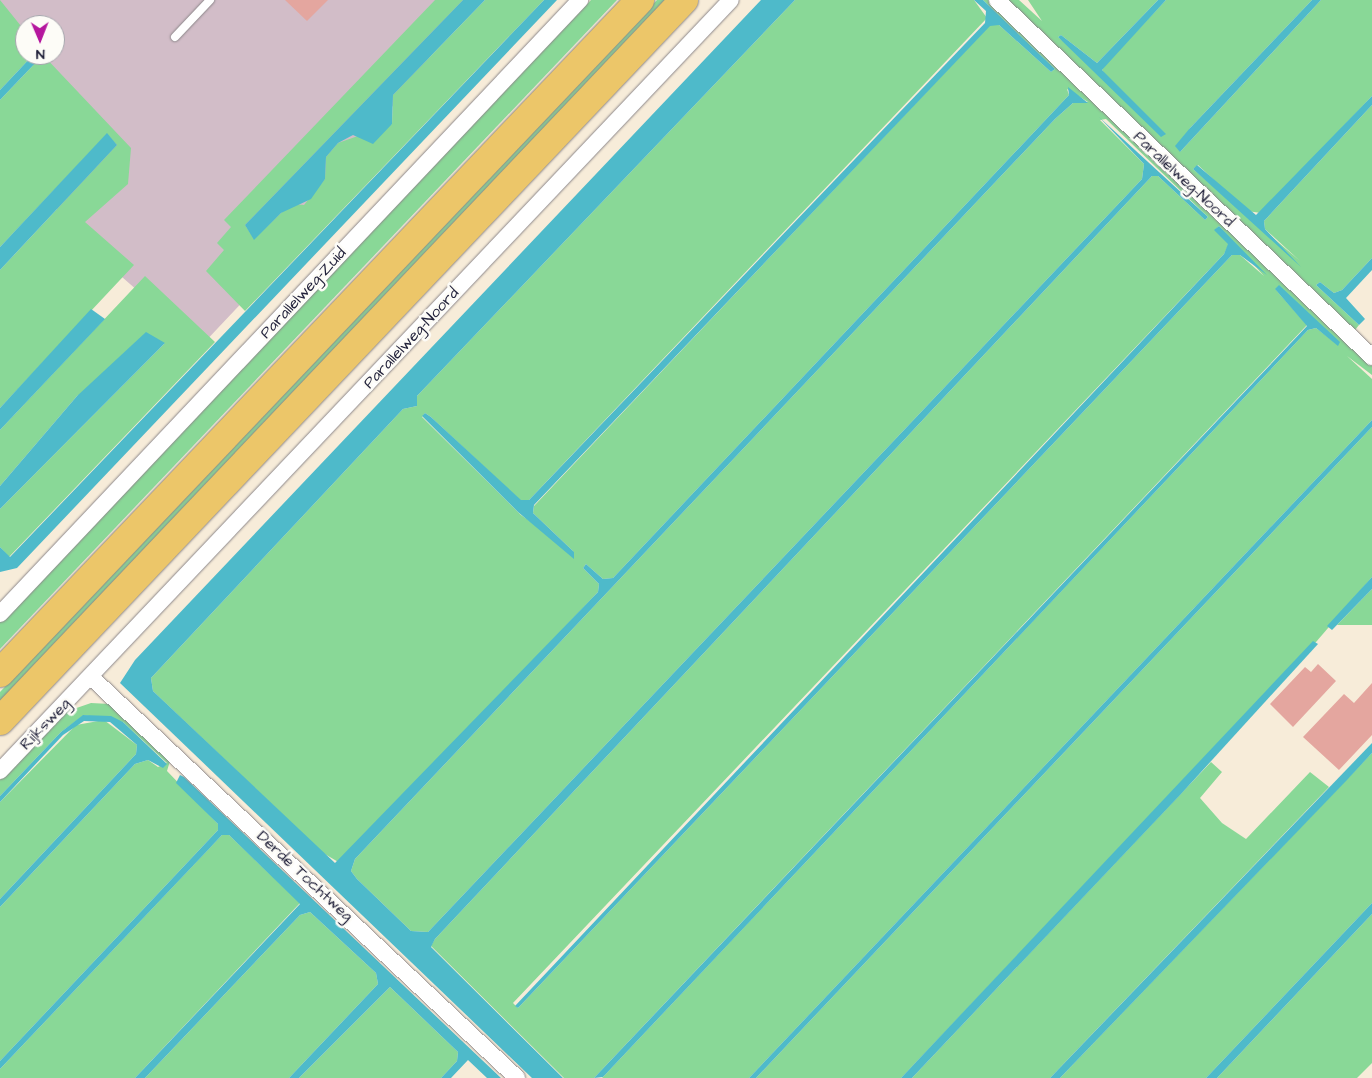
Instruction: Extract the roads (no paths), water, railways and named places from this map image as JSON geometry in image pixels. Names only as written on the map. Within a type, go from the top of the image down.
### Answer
[{"type":"highway","points":[[0,672],[640,0]]},
{"type":"highway","points":[[0,721],[684,0]]},
{"type":"street","name":"Parallelweg-Zuid","points":[[0,614],[580,0]]},
{"type":"street","name":"Parallelweg-Noord","points":[[91,677],[731,0]]},
{"type":"street","name":"Parallelweg-Noord","points":[[997,0],[1372,357]]},
{"type":"street","name":"Rijksweg","points":[[0,772],[91,677]]},
{"type":"street","name":"Derde Tochtweg","points":[[91,677],[517,1078]]},
{"type":"lane","points":[[175,37],[210,0]]},
{"type":"water","points":[[463,0],[485,0],[393,95],[392,124],[373,144],[353,135],[338,143],[326,157],[325,179],[311,199],[281,213],[254,240],[245,225]]},
{"type":"water","points":[[544,0],[557,0],[17,568],[0,572],[0,547],[10,557]]},
{"type":"water","points":[[761,0],[795,0],[417,396],[417,406],[403,409],[151,678],[153,691],[335,863],[598,592],[599,584],[583,568],[586,564],[603,579],[613,578],[1069,95],[1068,87],[1088,103],[1073,103],[1055,119],[355,859],[351,871],[357,879],[411,931],[428,932],[1142,179],[1144,164],[1099,117],[1208,217],[1205,220],[1158,176],[1152,176],[435,939],[431,947],[563,1078],[532,1078],[120,683],[135,660]]},
{"type":"water","points":[[974,0],[983,0],[1055,69],[1051,72],[999,25],[990,26],[534,505],[533,513],[574,552],[574,559],[518,512],[422,416],[425,413],[431,417],[521,500],[529,500],[985,23],[986,11]]},
{"type":"water","points":[[1158,0],[1166,0],[1102,70],[1166,134],[1161,137],[1058,37],[1061,35],[1097,63]]},
{"type":"water","points":[[1312,0],[1321,0],[1180,152],[1175,146],[1190,128]]},
{"type":"water","points":[[24,65],[33,65],[0,100],[0,90]]},
{"type":"water","points":[[1372,96],[1372,105],[1264,221],[1265,229],[1301,267],[1193,169],[1197,165],[1256,215]]},
{"type":"water","points":[[107,133],[117,145],[0,270],[0,247]]},
{"type":"water","points":[[1219,226],[1267,275],[1240,255],[1232,255],[518,1008],[515,1006],[1224,254],[1228,244],[1214,230]]},
{"type":"water","points":[[1372,258],[1372,270],[1346,298],[1365,319],[1359,325],[1316,285],[1320,282],[1334,293],[1342,290]]},
{"type":"water","points":[[1279,285],[1340,342],[1338,346],[1316,328],[1308,330],[603,1077],[594,1078],[1307,326],[1275,289]]},
{"type":"water","points":[[91,309],[105,319],[0,430],[0,408]]},
{"type":"water","points":[[146,332],[165,343],[0,509],[0,486],[77,396]]},
{"type":"water","points":[[1372,420],[1372,427],[756,1078],[749,1078]]},
{"type":"water","points":[[1372,577],[1372,589],[1332,630],[1327,626]]},
{"type":"water","points":[[1313,641],[1318,644],[1181,794],[912,1078],[901,1078]]},
{"type":"water","points":[[83,715],[111,716],[123,722],[167,764],[163,768],[148,760],[135,764],[0,907],[0,899],[136,754],[137,745],[110,722],[84,721],[63,735],[0,802],[0,796],[61,732]]},
{"type":"water","points":[[1372,743],[1372,753],[1346,781],[1060,1078],[1050,1078]]},
{"type":"water","points":[[180,775],[501,1078],[487,1078],[468,1060],[451,1078],[441,1078],[457,1061],[458,1052],[390,987],[299,1078],[289,1078],[378,984],[376,973],[310,912],[300,915],[145,1078],[135,1078],[300,904],[229,835],[222,835],[0,1069],[0,1061],[218,830],[218,824],[176,783]]},
{"type":"water","points":[[1372,903],[1372,914],[1217,1078],[1206,1078]]}]
